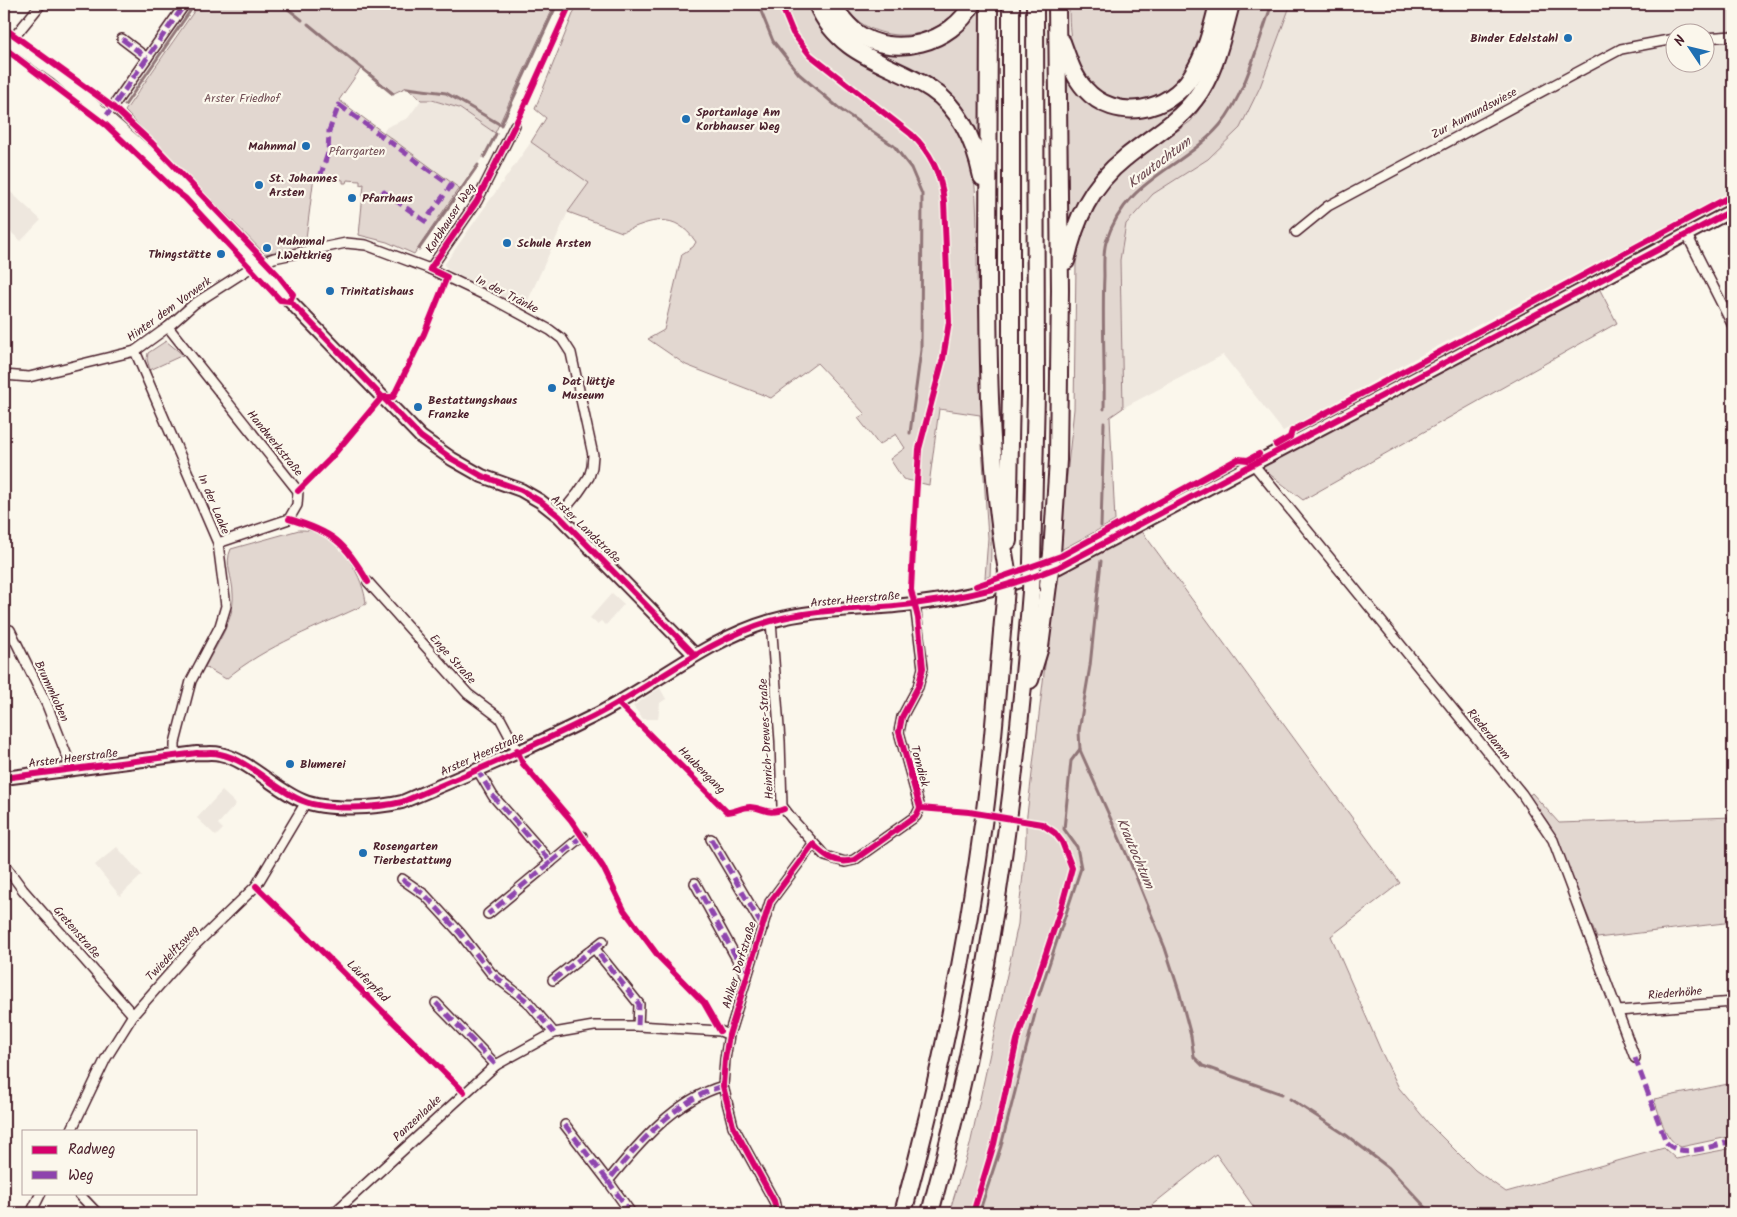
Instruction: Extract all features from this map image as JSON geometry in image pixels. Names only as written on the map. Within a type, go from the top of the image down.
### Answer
[{"type":"highway","points":[[817,4],[828,23],[854,50],[932,90],[950,107],[965,126],[975,148],[988,206]]},
{"type":"highway","points":[[831,4],[843,20],[858,33],[880,43],[898,46],[922,43],[939,37],[960,21],[972,4]]},
{"type":"highway","points":[[989,4],[988,348],[992,465],[998,523],[1007,571]]},
{"type":"highway","points":[[903,1213],[935,1088],[966,933],[985,809],[1005,600],[1011,391],[1011,4]]},
{"type":"highway","points":[[930,1213],[950,1142],[992,938],[1010,814],[1022,701],[1031,592],[1036,393],[1035,4]]},
{"type":"highway","points":[[1022,701],[1040,647],[1052,554],[1058,469],[1060,290],[1057,4]]},
{"type":"highway","points":[[1057,28],[1070,66],[1086,90],[1108,106],[1141,110],[1167,100],[1184,86],[1192,76],[1201,59],[1218,4]]},
{"type":"highway","points":[[1060,290],[1072,233],[1092,190],[1124,158],[1173,122],[1196,98],[1213,66],[1231,4]]},
{"type":"street","points":[[8,39],[41,4]]},
{"type":"street","points":[[107,116],[185,4]]},
{"type":"street","points":[[1714,37],[1733,36]]},
{"type":"street","name":"Arster Landstraße","points":[[8,39],[57,74],[171,173],[255,265],[422,437],[452,459],[482,476],[520,490],[540,501],[559,516],[695,655]]},
{"type":"street","points":[[122,39],[147,58]]},
{"type":"street","name":"Zur Aumundswiese","points":[[1296,232],[1328,206],[1596,61],[1621,49],[1664,41]]},
{"type":"street","name":"Korbhauser Weg","points":[[430,270],[477,202],[515,125]]},
{"type":"street","name":"Arster Heerstraße","points":[[4,778],[175,756],[220,754],[238,762],[288,794],[306,802],[351,807],[381,807],[402,802],[592,717],[695,655],[727,638],[770,621],[801,615],[915,604],[984,592],[1021,582],[1059,567],[1733,210]]},
{"type":"street","points":[[1687,235],[1733,326]]},
{"type":"street","name":"In der Tränke","points":[[255,265],[274,258],[346,244],[366,245],[430,270],[493,299],[550,330],[562,339],[571,353],[593,455],[592,467],[584,485],[559,516]]},
{"type":"street","name":"Hinter dem Vorwerk","points":[[4,375],[29,377],[135,352],[194,304],[255,265]]},
{"type":"street","name":"Handwerkstraße","points":[[168,327],[298,491],[297,505],[289,519],[218,543]]},
{"type":"street","name":"In der Laake","points":[[135,352],[218,543],[226,606],[220,626],[191,681],[175,743],[175,756]]},
{"type":"street","name":"Riederdamm","points":[[1254,465],[1522,794],[1553,840],[1635,1058]]},
{"type":"street","name":"Enge Straße","points":[[368,582],[468,694],[500,718],[517,750]]},
{"type":"street","name":"Torndiek","points":[[813,844],[825,856],[835,860],[846,862],[854,860],[916,816],[920,808],[899,732],[902,717],[918,686],[923,668],[915,604]]},
{"type":"street","name":"Heinrich-Drewes-Straße","points":[[770,621],[780,742],[782,806],[813,844]]},
{"type":"street","name":"Brummkoben","points":[[4,629],[10,630],[44,700],[72,769]]},
{"type":"street","name":"Arster Heerstraße","points":[[477,769],[493,796],[551,862]]},
{"type":"street","name":"Twiedelftsweg","points":[[71,1130],[106,1058],[132,1015],[193,946],[256,886],[306,802]]},
{"type":"street","points":[[488,914],[582,836]]},
{"type":"street","name":"Ahlker Dorfstraße","points":[[711,839],[763,927]]},
{"type":"street","name":"Ahlker Dorfstraße","points":[[777,1213],[774,1201],[733,1126],[723,1086],[729,1035],[770,902],[813,844]]},
{"type":"street","name":"Gretenstraße","points":[[4,864],[23,890],[132,1015]]},
{"type":"street","points":[[402,879],[426,895],[454,925],[491,973],[527,1001],[554,1033]]},
{"type":"street","points":[[695,883],[747,977]]},
{"type":"street","points":[[554,980],[603,941]]},
{"type":"street","points":[[594,948],[639,1004],[638,1026]]},
{"type":"street","points":[[436,1002],[496,1066]]},
{"type":"street","name":"Riederhöhe","points":[[1618,1011],[1733,1002]]},
{"type":"street","name":"Panzenlaake","points":[[334,1213],[496,1066],[554,1033],[594,1026],[638,1026],[720,1031],[729,1035]]},
{"type":"street","points":[[608,1181],[645,1136],[703,1091],[723,1086]]},
{"type":"street","points":[[565,1125],[631,1213]]},
{"type":"street","points":[[31,1213],[40,1194]]},
{"type":"street","points":[[79,1194],[96,1213]]},
{"type":"shaded area","points":[[1305,4],[1733,4],[1733,191],[1425,353],[1283,431],[1223,355],[1123,408],[1120,260],[1126,224],[1153,194],[1208,159],[1260,87],[1289,9]]},
{"type":"shaded area","points":[[421,100],[453,104],[495,133],[483,157],[459,188],[383,132],[387,127],[408,118]]},
{"type":"shaded area","name":"Schule Arsten","points":[[531,142],[589,183],[568,212],[525,307],[454,275],[444,265]]},
{"type":"shaded area","points":[[4,186],[41,220],[21,241],[4,228]]},
{"type":"shaded area","points":[[612,593],[624,604],[606,625],[601,621],[597,624],[590,618]]},
{"type":"shaded area","points":[[660,688],[666,699],[660,703],[658,719],[643,719],[633,706]]},
{"type":"shaded area","points":[[222,791],[236,804],[218,824],[223,829],[216,836],[197,818]]},
{"type":"shaded area","points":[[117,847],[142,875],[120,896],[95,865]]},
{"type":"green space","points":[[199,4],[555,4],[495,133],[459,108],[432,100],[421,100],[407,87],[394,93],[362,67],[339,100],[459,188],[414,254],[387,242],[359,235],[364,184],[360,185],[360,181],[347,180],[346,183],[343,183],[343,180],[314,176],[305,246],[265,254],[125,111]]},
{"type":"green space","points":[[577,4],[810,4],[830,37],[845,53],[925,94],[951,119],[969,151],[976,198],[977,280],[990,471],[990,576],[985,578],[988,538],[980,415],[939,409],[929,485],[903,479],[890,459],[905,448],[896,434],[879,445],[858,418],[865,414],[817,363],[771,398],[686,365],[648,339],[664,330],[682,254],[693,247],[696,242],[688,232],[671,222],[653,221],[622,232],[568,212],[589,183],[531,142],[546,118],[535,109]]},
{"type":"green space","points":[[842,4],[961,4],[949,18],[935,27],[919,33],[902,35],[884,33],[868,27],[854,17]]},
{"type":"green space","points":[[977,4],[983,4],[984,158],[969,124],[864,49],[841,23],[914,49]]},
{"type":"green space","points":[[1069,4],[1210,4],[1199,46],[1185,74],[1168,90],[1154,99],[1134,105],[1125,104],[1101,93],[1083,75],[1073,50]]},
{"type":"green space","points":[[1240,4],[1305,4],[1289,9],[1260,87],[1240,128],[1208,159],[1153,194],[1126,224],[1120,260],[1123,408],[1110,417],[1115,521],[1059,551],[1074,409],[1076,263],[1082,234],[1104,190],[1126,168],[1191,121],[1210,94],[1226,55]]},
{"type":"green space","points":[[1205,64],[1188,101],[1122,152],[1067,237],[1063,182],[1068,167],[1067,115],[1063,106],[1065,67],[1071,78],[1139,115]]},
{"type":"green space","points":[[1599,288],[1617,323],[1303,500],[1259,466]]},
{"type":"green space","points":[[166,341],[183,355],[150,370],[147,359],[148,353]]},
{"type":"green space","points":[[299,530],[312,531],[325,536],[342,551],[350,561],[361,583],[366,604],[275,646],[226,679],[205,667],[228,623],[233,604],[233,588],[228,560],[231,549]]},
{"type":"green space","points":[[1141,530],[1400,883],[1331,936],[1399,1088],[1430,1125],[1475,1170],[1506,1192],[1664,1148],[1676,1159],[1733,1148],[1733,1213],[1258,1213],[1216,1154],[1142,1213],[949,1213],[970,1145],[1018,924],[1026,823],[1056,574]]},
{"type":"green space","points":[[1532,793],[1559,823],[1733,817],[1733,922],[1597,938],[1557,840],[1547,821],[1527,797]]},
{"type":"green space","points":[[1733,1083],[1733,1136],[1681,1147],[1670,1139],[1663,1126],[1654,1099]]},
{"type":"waterway","points":[[125,105],[195,4]]},
{"type":"waterway","points":[[282,4],[302,20]]},
{"type":"waterway","points":[[407,88],[446,93],[501,125],[557,4]]},
{"type":"waterway","points":[[758,4],[773,41],[799,74],[841,110],[894,146],[911,168],[922,194],[921,350],[910,433]]},
{"type":"waterway","name":"Krautochtum","points":[[1104,409],[1104,255],[1106,242],[1115,220],[1140,189],[1188,154],[1220,125],[1244,83],[1272,4]]},
{"type":"waterway","points":[[308,24],[393,94]]},
{"type":"waterway","points":[[484,157],[496,134]]},
{"type":"waterway","points":[[419,249],[478,165]]},
{"type":"waterway","name":"Krautochtum","points":[[1101,526],[1104,423]]},
{"type":"waterway","name":"Krautochtum","points":[[1101,561],[1090,666],[1079,731],[1080,750],[1130,862],[1165,948],[1191,1036],[1194,1057],[1203,1066],[1282,1094]]},
{"type":"waterway","points":[[1039,995],[1081,868],[1077,847],[1064,829],[1071,761],[1080,749]]},
{"type":"waterway","points":[[979,1213],[1001,1146],[1036,1010]]},
{"type":"waterway","name":"Krautochtum","points":[[1290,1099],[1346,1135],[1389,1168],[1431,1213]]},
{"type":"marked path","points":[[107,115],[185,4]]},
{"type":"marked path","points":[[122,39],[147,58]]},
{"type":"marked path","points":[[320,177],[328,153],[329,131],[339,105],[451,186],[425,221],[378,188]]},
{"type":"marked path","points":[[477,769],[493,796],[551,862],[488,914]]},
{"type":"marked path","points":[[551,862],[582,836]]},
{"type":"marked path","points":[[711,839],[763,927]]},
{"type":"marked path","points":[[402,879],[425,895],[460,933],[491,973],[527,1001],[554,1033]]},
{"type":"marked path","points":[[695,883],[747,977]]},
{"type":"marked path","points":[[594,948],[603,941]]},
{"type":"marked path","points":[[553,980],[594,948],[639,1004],[638,1026]]},
{"type":"marked path","points":[[436,1003],[496,1065]]},
{"type":"marked path","points":[[1635,1058],[1666,1142],[1672,1147],[1689,1151],[1733,1141]]},
{"type":"marked path","points":[[631,1213],[608,1181],[645,1138],[674,1112],[689,1101],[723,1086]]},
{"type":"marked path","points":[[565,1125],[608,1181]]},
{"type":"cycle path","points":[[382,397],[393,397],[424,334],[447,277],[430,269],[477,201],[520,115],[570,4]]},
{"type":"cycle path","points":[[777,1213],[774,1201],[733,1126],[723,1086],[729,1035],[770,902],[813,844],[836,860],[854,860],[916,816],[920,808],[899,732],[902,717],[918,687],[923,668],[918,618],[911,590],[919,449],[943,359],[949,322],[944,201],[943,191],[934,164],[924,148],[911,134],[810,55],[793,33],[781,4]]},
{"type":"cycle path","points":[[4,28],[113,107],[152,143],[278,275],[293,294],[290,301]]},
{"type":"cycle path","points":[[4,48],[106,125],[185,198],[280,300],[290,301]]},
{"type":"cycle path","points":[[1276,445],[1290,437],[1292,431],[1733,195]]},
{"type":"cycle path","points":[[4,778],[197,753],[214,753],[231,757],[241,762],[282,790],[313,804],[352,808],[402,802],[522,750],[592,717],[701,652],[747,629],[788,617],[824,611],[896,606],[969,595],[1024,580],[1059,567],[1733,210]]},
{"type":"cycle path","points":[[290,301],[421,437],[452,459],[482,476],[521,490],[540,501],[559,516],[695,655]]},
{"type":"cycle path","points":[[298,491],[330,459],[382,397]]},
{"type":"cycle path","points":[[976,586],[1061,556],[1238,459],[1248,460],[1259,454]]},
{"type":"cycle path","points":[[289,519],[317,529],[336,540],[352,557],[368,582]]},
{"type":"cycle path","name":"Haubengang","points":[[618,703],[727,812],[750,807],[770,812],[784,809]]},
{"type":"cycle path","points":[[517,750],[523,764],[571,820],[603,867],[624,910],[659,957],[704,1003],[720,1031]]},
{"type":"cycle path","points":[[920,808],[969,812],[1042,824],[1055,833],[1062,842],[1072,868],[1061,908],[1017,1040],[994,1144],[973,1213]]},
{"type":"cycle path","name":"Läuferpfad","points":[[256,886],[464,1092]]},
{"type":"place","name":"Binder Edelstahl","points":[[1568,38]]},
{"type":"place","name":"Sportanlage Am Korbhauser Weg","points":[[686,119]]},
{"type":"place","name":"Mahnmal","points":[[306,146]]},
{"type":"place","name":"St. Johannes Arsten","points":[[259,185]]},
{"type":"place","name":"Pfarrhaus","points":[[352,198]]},
{"type":"place","name":"Schule Arsten","points":[[507,243]]},
{"type":"place","name":"Mahnmal 1.Weltkrieg","points":[[267,248]]},
{"type":"place","name":"Thingstätte","points":[[221,254]]},
{"type":"place","name":"Trinitatishaus","points":[[330,291]]},
{"type":"place","name":"Dat lüttje Museum","points":[[552,388]]},
{"type":"place","name":"Bestattungshaus Franzke","points":[[418,407]]},
{"type":"place","name":"Blumerei","points":[[290,764]]},
{"type":"place","name":"Rosengarten Tierbestattung","points":[[363,853]]},
{"type":"park label","name":"Arster Friedhof","points":[[242,98]]},
{"type":"park label","name":"Pfarrgarten","points":[[357,151]]}]
